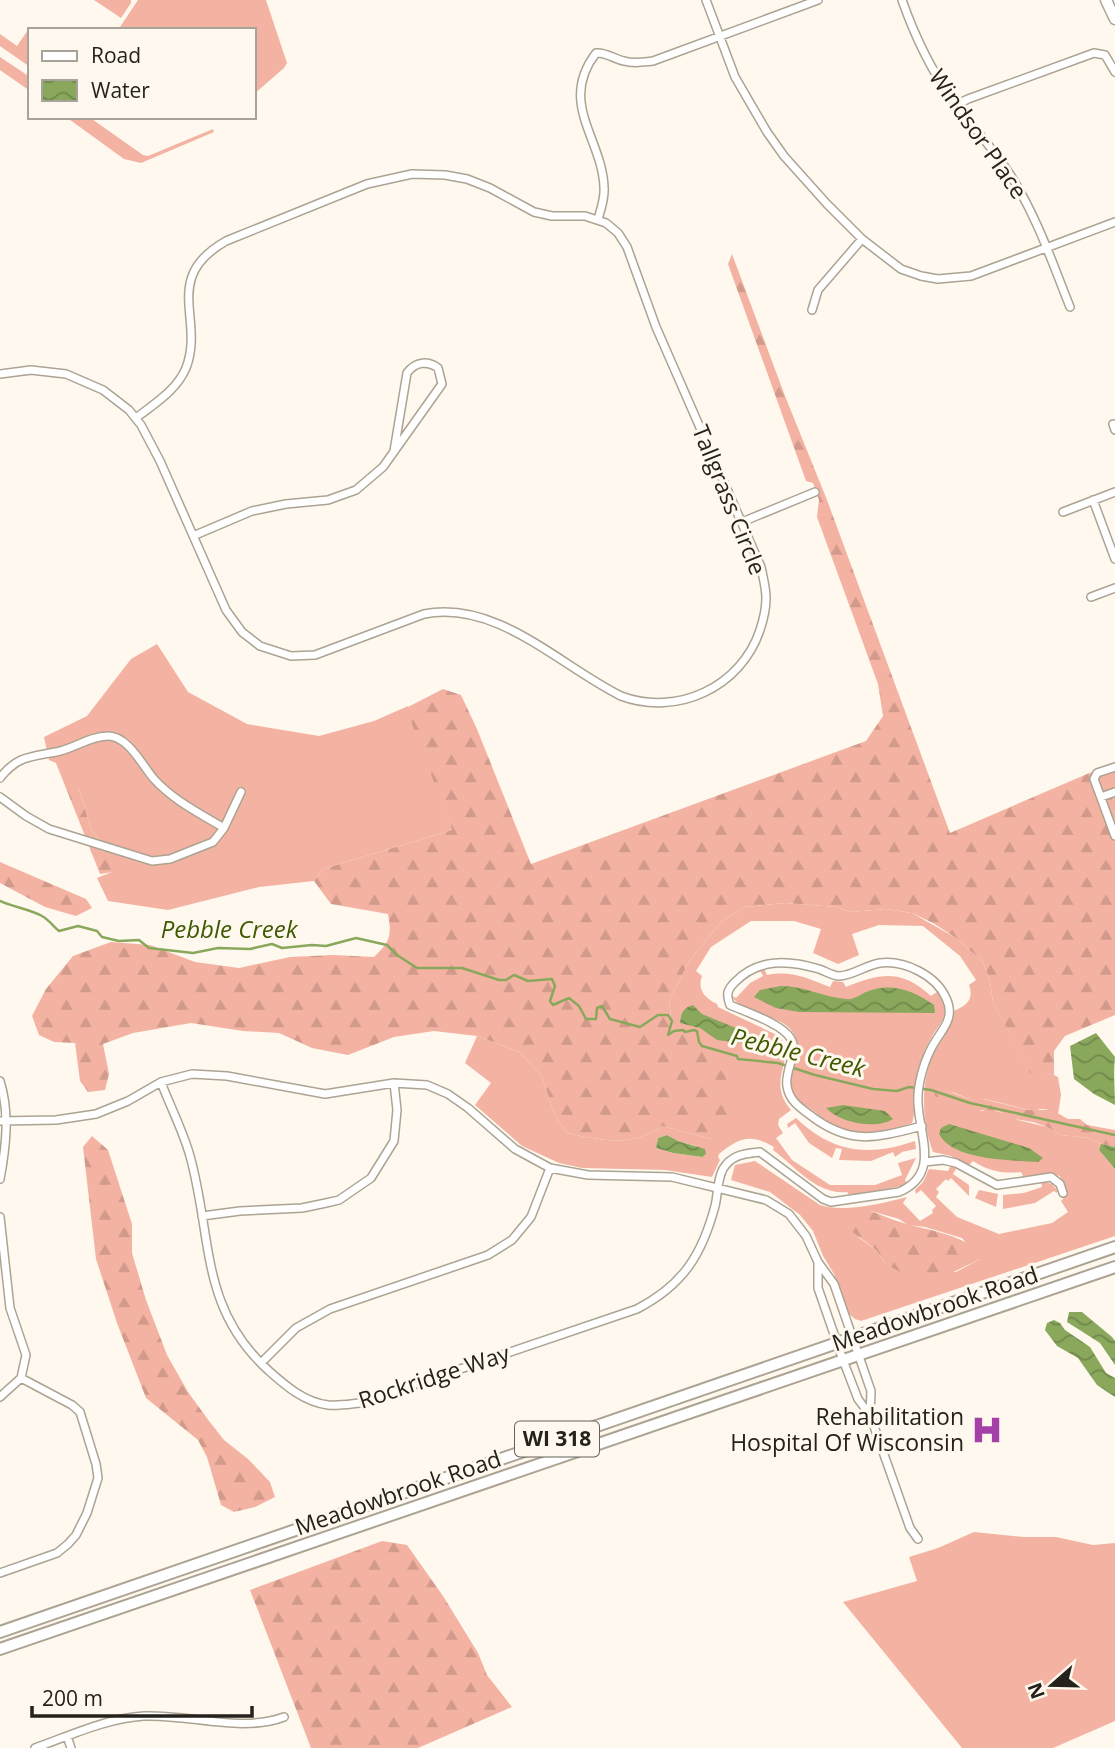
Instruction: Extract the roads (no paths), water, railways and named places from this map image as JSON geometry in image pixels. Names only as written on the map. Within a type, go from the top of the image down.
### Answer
[{"type":"main road","points":[[1106,0],[1115,19]]},
{"type":"main road","name":"Meadowbrook Road","points":[[0,1632],[1115,1247]]},
{"type":"main road","name":"Meadowbrook Road","points":[[0,1648],[1115,1267]]},
{"type":"street","points":[[706,0],[739,85],[766,132],[800,175],[862,239],[901,269],[938,279],[971,276],[1115,222]]},
{"type":"street","points":[[136,418],[168,391],[183,373],[190,352],[187,308],[192,277],[207,255],[226,241],[377,181],[412,174],[467,179],[542,215],[598,219],[603,198],[603,177],[585,123],[580,95],[583,77],[598,52],[627,62],[653,61],[818,0]]},
{"type":"street","name":"Windsor Place","points":[[902,0],[928,60],[956,105],[1009,173],[1031,210],[1070,307]]},
{"type":"street","points":[[956,105],[1094,52],[1105,55],[1115,72]]},
{"type":"street","name":"Tallgrass Circle","points":[[0,374],[34,370],[76,377],[103,390],[136,418],[160,461],[230,618],[250,639],[269,650],[290,656],[315,655],[424,614],[441,611],[466,612],[505,627],[621,696],[666,703],[691,698],[720,684],[739,667],[755,642],[766,600],[761,567],[656,327],[627,247],[618,233],[598,219]]},
{"type":"street","points":[[812,310],[818,290],[862,239]]},
{"type":"street","points":[[193,536],[252,511],[328,500],[349,494],[376,475],[394,451],[442,384],[438,368],[432,363],[416,365],[407,373],[394,451]]},
{"type":"street","points":[[742,522],[816,492]]},
{"type":"street","points":[[1063,512],[1115,492]]},
{"type":"street","points":[[1093,500],[1115,559]]},
{"type":"street","points":[[1091,597],[1115,588]]},
{"type":"street","points":[[0,778],[11,764],[25,758],[62,751],[93,739],[108,736],[118,738],[174,799],[224,828]]},
{"type":"street","points":[[1115,767],[1097,773],[1094,779],[1115,836]]},
{"type":"street","points":[[0,797],[49,829],[152,861],[170,859],[213,842],[224,828],[241,792]]},
{"type":"street","points":[[1101,797],[1115,792]]},
{"type":"street","points":[[922,1126],[853,1138],[824,1125],[789,1096],[786,1082],[793,1044],[783,1030],[730,1004],[726,993],[729,987],[745,971],[768,962],[798,963],[838,976],[879,963],[894,963],[907,966],[932,980],[945,995],[950,1008],[947,1024],[930,1051],[920,1084],[925,1162],[943,1160],[956,1163],[997,1185],[1051,1177],[1060,1184],[1063,1193]]},
{"type":"street","points":[[3,1120],[56,1120],[96,1114],[128,1101],[161,1082],[192,1074],[227,1076],[326,1094],[394,1083],[427,1086],[448,1094],[515,1149],[550,1168],[588,1175],[672,1177],[766,1200],[789,1214],[806,1236],[818,1262],[834,1284],[871,1391],[870,1415]]},
{"type":"street","points":[[0,1081],[5,1105],[5,1152],[0,1179]]},
{"type":"street","name":"Rockridge Way","points":[[161,1082],[190,1156],[209,1263],[219,1299],[232,1327],[261,1363],[293,1392],[328,1405],[360,1404],[637,1309],[659,1298],[695,1259],[705,1239],[723,1169],[737,1154],[760,1152],[823,1199],[831,1202],[899,1192],[912,1184],[925,1162]]},
{"type":"street","points":[[202,1216],[303,1208],[339,1200],[371,1178],[394,1141],[397,1110],[394,1083]]},
{"type":"street","points":[[261,1363],[296,1328],[330,1309],[488,1255],[512,1240],[531,1217],[550,1168]]},
{"type":"street","points":[[0,1217],[1,1249],[10,1308],[26,1355],[21,1378],[0,1396]]},
{"type":"street","points":[[818,1262],[818,1288],[843,1360],[858,1399],[870,1415],[910,1528],[918,1539]]},
{"type":"street","points":[[0,1573],[57,1553],[68,1544],[76,1535],[87,1513],[98,1478],[80,1412],[21,1378]]},
{"type":"street","points":[[35,1748],[134,1717],[167,1716],[256,1724],[284,1717]]},
{"type":"street","points":[[67,1736],[71,1748]]},
{"type":"water","points":[[781,986],[849,999],[875,989],[901,989],[934,1005],[935,1013],[799,1012],[776,1008],[754,997],[760,990]]},
{"type":"water","points":[[693,1005],[702,1014],[767,1043],[762,1046],[717,1040],[700,1028],[680,1023],[683,1011]]},
{"type":"water","points":[[1096,1033],[1115,1057],[1115,1105],[1074,1079],[1070,1046]]},
{"type":"water","points":[[843,1105],[885,1111],[893,1119],[877,1124],[858,1123],[840,1118],[826,1108]]},
{"type":"water","points":[[949,1124],[1029,1148],[1043,1158],[1038,1162],[970,1154],[946,1143],[939,1134],[941,1128]]},
{"type":"water","points":[[667,1135],[705,1149],[706,1154],[702,1157],[656,1148],[658,1138]]},
{"type":"water","points":[[1101,1144],[1115,1147],[1115,1169],[1099,1150]]},
{"type":"water","points":[[1069,1312],[1082,1312],[1112,1337],[1115,1341],[1115,1365],[1100,1343],[1067,1322]]},
{"type":"water","points":[[1054,1320],[1090,1347],[1106,1373],[1115,1378],[1115,1397],[1097,1385],[1078,1358],[1057,1346],[1045,1330],[1047,1323]]},
{"type":"waterway","name":"Pebble Creek","points":[[0,901],[42,916],[59,931],[78,926],[119,941],[139,940],[149,948],[193,953],[218,948],[250,949],[272,944],[282,948],[326,946],[356,938],[387,945],[417,968],[462,968],[499,980],[506,980],[514,975],[528,981],[552,979],[555,986],[550,1001],[553,1005],[569,998],[579,1006],[586,1019],[596,1019],[597,1008],[602,1006],[610,1019],[640,1027],[658,1015],[668,1015],[672,1021],[668,1035],[674,1031],[697,1031],[702,1046],[737,1056],[738,1059],[778,1063],[873,1089],[897,1091],[909,1087],[931,1090],[970,1103],[1115,1135]]},
{"type":"place","name":"Rehabilitation Hospital Of Wisconsin","points":[[987,1430]]}]
